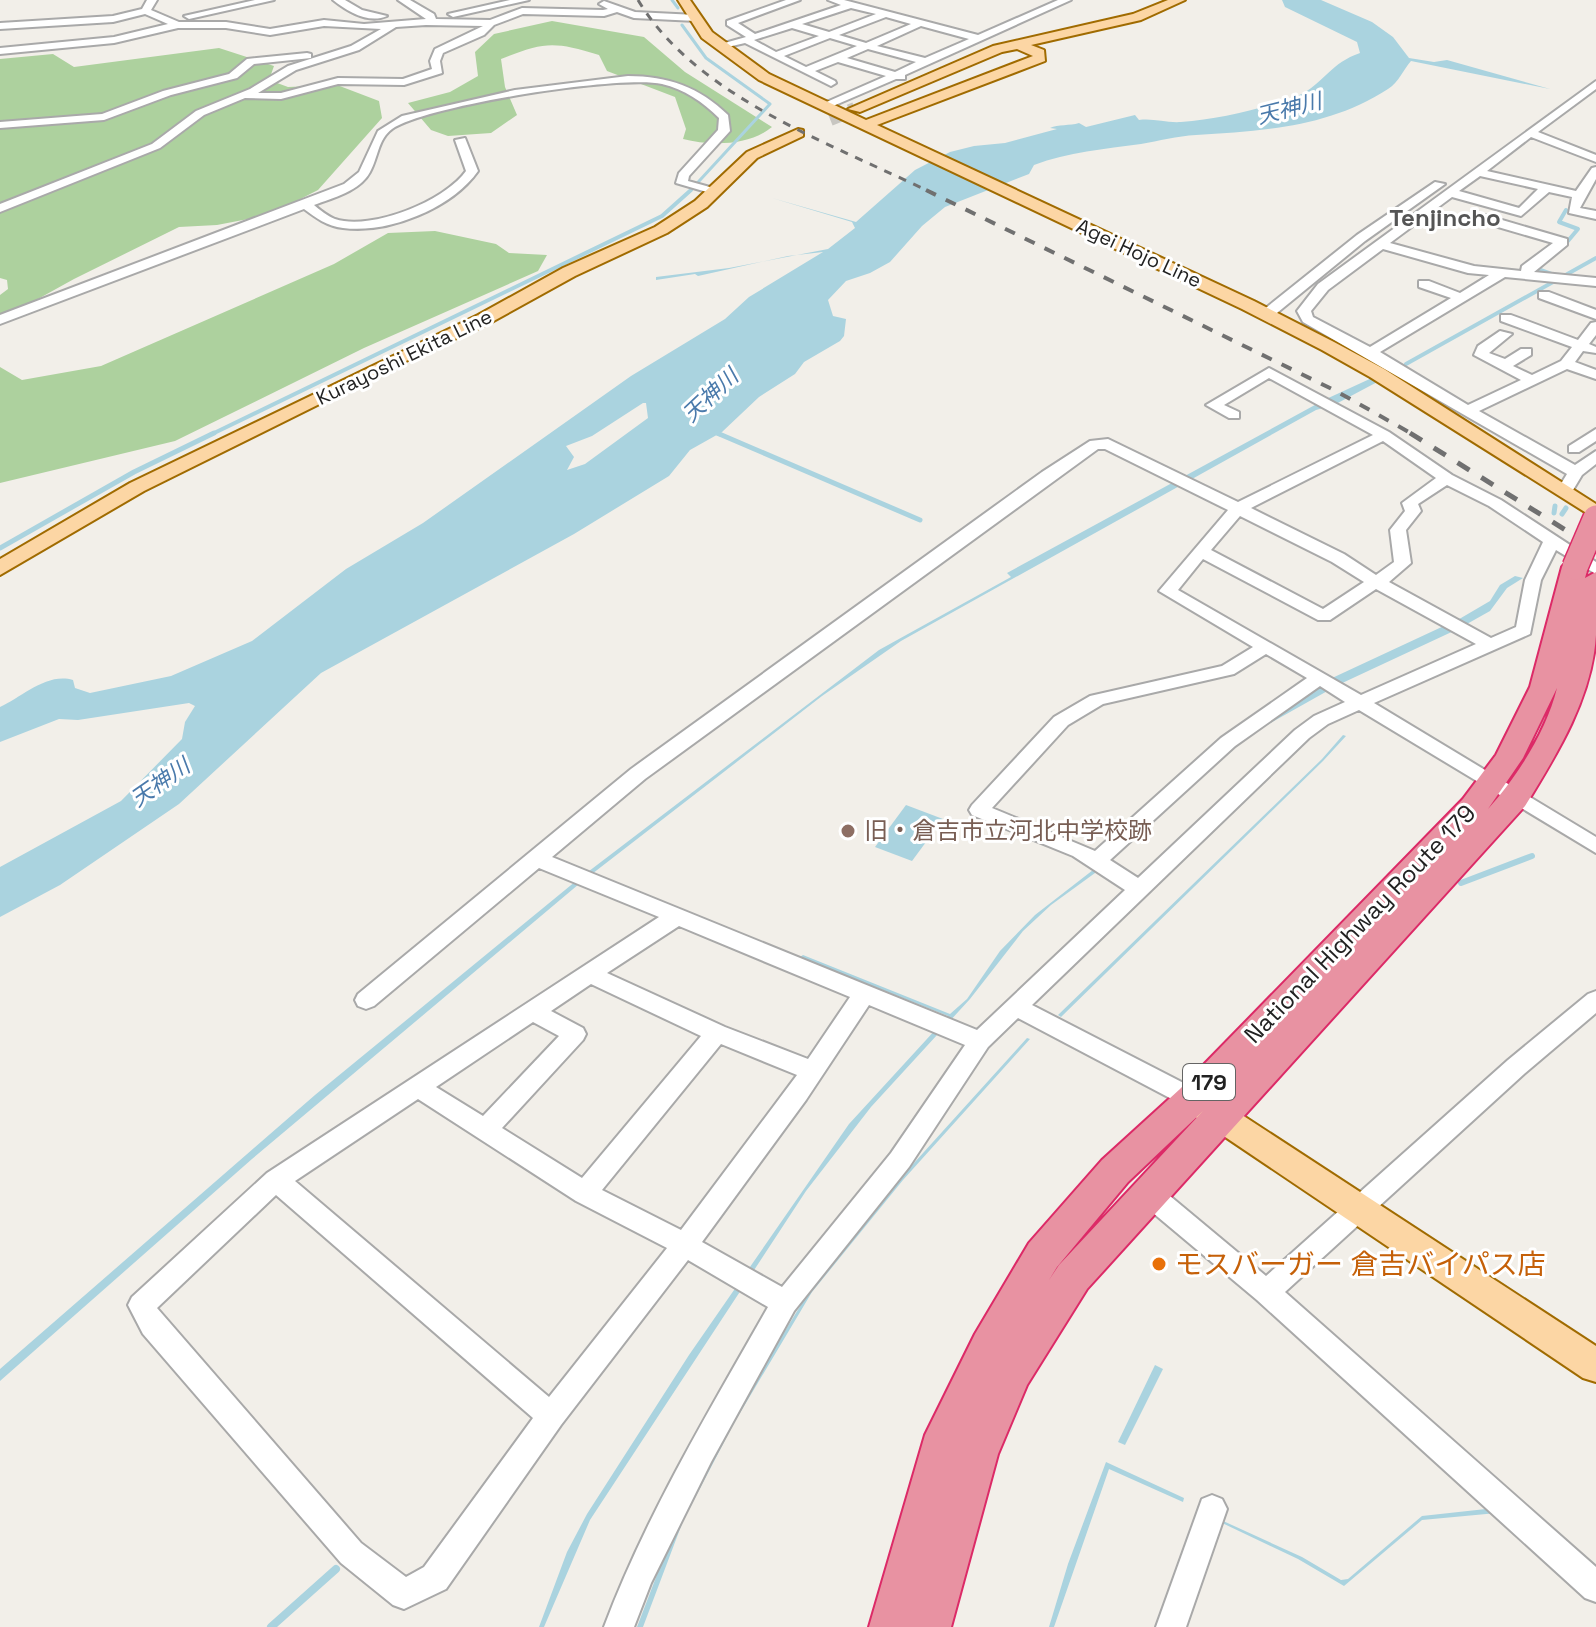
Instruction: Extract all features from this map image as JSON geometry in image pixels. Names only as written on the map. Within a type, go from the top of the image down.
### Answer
[{"type":"highway","name":"National Highway Route 179","points":[[928,1627],[977,1454],[1012,1373],[1073,1277],[1149,1194],[1207,1109],[1503,791],[1554,731],[1569,697],[1591,574],[1596,515]]},
{"type":"highway","name":"National Highway Route 179","points":[[892,1627],[946,1435],[989,1347],[1043,1255],[1115,1171],[1207,1109]]},
{"type":"main road","name":"Agei Hojo Line","points":[[684,0],[719,46],[764,77],[828,112],[871,126],[1267,314],[1377,373],[1596,515]]},
{"type":"main road","points":[[855,109],[1017,44],[1137,17],[1179,0]]},
{"type":"main road","points":[[871,126],[1040,58],[1039,53],[1017,44]]},
{"type":"main road","name":"Kurayoshi Ekita Line","points":[[0,568],[137,487],[400,357],[484,319],[569,272],[661,230],[684,217],[752,155],[802,131],[828,112]]},
{"type":"main road","points":[[1207,1109],[1596,1366]]},
{"type":"street","points":[[165,20],[269,0]]},
{"type":"street","points":[[338,0],[367,15],[491,23]]},
{"type":"street","points":[[403,0],[432,20]]},
{"type":"street","points":[[464,0],[479,9]]},
{"type":"street","points":[[0,51],[114,40],[178,25],[226,25],[270,32],[324,23],[392,26],[529,0]]},
{"type":"street","points":[[597,0],[614,10],[638,15],[696,18]]},
{"type":"street","points":[[633,0],[638,15]]},
{"type":"street","points":[[650,0],[659,16]]},
{"type":"street","points":[[795,0],[768,7],[730,23],[750,39],[831,83]]},
{"type":"street","points":[[833,0],[976,38]]},
{"type":"street","points":[[719,46],[878,0]]},
{"type":"street","points":[[828,112],[976,38],[1066,0]]},
{"type":"street","points":[[0,26],[113,19],[148,3],[165,20],[178,25]]},
{"type":"street","points":[[768,7],[807,20]]},
{"type":"street","points":[[244,96],[281,96],[338,81],[404,82],[433,75],[439,66],[435,61],[439,51],[481,33],[491,23],[522,11],[604,13],[614,10]]},
{"type":"street","points":[[777,55],[885,14]]},
{"type":"street","points":[[806,71],[921,23]]},
{"type":"street","points":[[793,25],[927,62]]},
{"type":"street","points":[[0,208],[156,146],[200,113],[244,96],[292,68],[346,52],[392,26]]},
{"type":"street","points":[[0,125],[104,117],[167,93],[233,76],[242,66],[255,60],[346,52]]},
{"type":"street","points":[[836,58],[918,82]]},
{"type":"street","points":[[0,320],[181,253],[359,179],[373,143],[390,126],[483,100],[625,79],[651,79],[681,86],[712,105],[724,117],[724,131],[683,175],[682,183],[713,192]]},
{"type":"street","points":[[1576,472],[1467,411],[1372,351],[1308,319],[1304,311],[1323,287],[1576,99],[1591,79]]},
{"type":"street","points":[[1267,314],[1361,238],[1591,79]]},
{"type":"street","points":[[1576,99],[1591,102]]},
{"type":"street","points":[[1530,133],[1596,159]]},
{"type":"street","points":[[304,204],[331,222],[353,224],[374,222],[416,210],[459,188],[472,171],[461,140]]},
{"type":"street","points":[[1596,170],[1573,210],[1596,215]]},
{"type":"street","points":[[1478,172],[1579,195]]},
{"type":"street","points":[[1449,192],[1521,212],[1547,187]]},
{"type":"street","points":[[1503,207],[1485,219],[1563,242],[1527,269],[1528,274]]},
{"type":"street","points":[[1380,244],[1473,270],[1580,278],[1596,282]]},
{"type":"street","points":[[1580,278],[1596,269]]},
{"type":"street","points":[[1372,351],[1504,272]]},
{"type":"street","points":[[1424,284],[1459,297]]},
{"type":"street","points":[[1544,295],[1596,315]]},
{"type":"street","points":[[1506,318],[1589,349]]},
{"type":"street","points":[[1467,411],[1534,381],[1589,349],[1596,326]]},
{"type":"street","points":[[1505,334],[1483,349],[1481,355],[1506,364]]},
{"type":"street","points":[[1506,364],[1526,352]]},
{"type":"street","points":[[1506,364],[1504,367],[1534,381]]},
{"type":"street","points":[[1566,364],[1596,375]]},
{"type":"street","points":[[1234,415],[1213,405],[1269,372],[1384,435],[1446,478],[1495,503],[1552,540],[1591,574]]},
{"type":"street","points":[[1574,449],[1596,434]]},
{"type":"street","points":[[1384,435],[1237,509],[1168,591],[1320,678],[1596,846]]},
{"type":"street","points":[[366,1000],[638,774],[1095,444],[1108,444],[1338,558],[1375,582],[1489,644]]},
{"type":"street","points":[[1564,492],[1576,472],[1596,456]]},
{"type":"street","points":[[1200,551],[1324,616],[1387,577],[1403,563],[1398,530],[1413,511],[1410,503],[1446,478]]},
{"type":"street","points":[[619,1627],[638,1576],[701,1452],[785,1303],[900,1160],[980,1041],[1302,734],[1321,720],[1524,630],[1533,580],[1552,540]]},
{"type":"street","points":[[1139,889],[1080,851],[979,810],[1061,721],[1097,700],[1228,670],[1265,647]]},
{"type":"street","points":[[1096,861],[1228,742],[1320,678]]},
{"type":"street","points":[[538,859],[980,1041]]},
{"type":"street","points":[[676,917],[276,1180],[141,1305],[152,1325],[351,1553],[404,1594],[435,1578],[551,1416],[685,1245],[813,1071],[864,994]]},
{"type":"street","points":[[591,975],[717,1033],[813,1071]]},
{"type":"street","points":[[1266,1292],[1516,1067],[1596,1000]]},
{"type":"street","points":[[1016,1007],[1207,1109]]},
{"type":"street","points":[[484,1131],[575,1034],[534,1012]]},
{"type":"street","points":[[585,1193],[717,1033]]},
{"type":"street","points":[[418,1087],[585,1193],[685,1245],[785,1303]]},
{"type":"street","points":[[276,1180],[551,1416]]},
{"type":"street","points":[[1149,1194],[1266,1292],[1596,1587]]},
{"type":"street","points":[[1171,1627],[1212,1509]]},
{"type":"green space","points":[[552,21],[644,37],[685,72],[772,127],[752,138],[729,143],[683,139],[686,129],[675,97],[607,71],[599,55],[549,45],[501,59],[505,87],[517,115],[491,133],[448,136],[431,130],[408,103],[450,92],[478,76],[475,52],[494,34]]},
{"type":"green space","points":[[219,48],[274,66],[269,80],[288,87],[337,85],[379,101],[382,118],[318,190],[269,215],[217,225],[179,227],[0,320],[0,295],[8,289],[7,280],[0,278],[0,59],[53,54],[74,67]]},
{"type":"green space","points":[[435,231],[496,244],[509,253],[547,255],[538,271],[364,348],[175,441],[0,483],[0,367],[22,380],[101,366],[334,264],[388,233]]},
{"type":"water","name":"天神川","points":[[1282,0],[1321,0],[1372,22],[1393,37],[1409,58],[1434,62],[1447,60],[1550,89],[1411,61],[1388,89],[1343,112],[1271,129],[1182,136],[1060,157],[1034,165],[1029,174],[945,207],[922,226],[890,262],[846,281],[828,300],[833,316],[846,319],[844,336],[840,341],[804,362],[795,374],[759,397],[722,432],[690,450],[669,476],[574,534],[321,673],[179,804],[60,885],[0,917],[0,867],[121,801],[182,739],[185,722],[195,706],[189,703],[78,720],[59,719],[0,742],[0,707],[54,679],[73,680],[75,688],[90,693],[171,676],[252,641],[346,569],[423,523],[631,376],[725,319],[749,297],[823,252],[797,255],[828,249],[855,228],[852,222],[772,198],[856,222],[915,170],[950,152],[1005,143],[1057,129],[1050,128],[1057,126],[1079,123],[1086,127],[1135,115],[1139,120],[1181,122],[1243,112],[1302,94],[1342,62],[1360,53],[1357,42],[1285,7]],"holes":[[[646,403],[648,418],[585,464],[567,470],[574,457],[566,446],[592,436]]]},
{"type":"water","points":[[766,261],[698,276],[656,280],[656,277]]},
{"type":"water","points":[[1374,377],[1381,380],[1334,405],[1316,410],[901,641],[822,696],[579,884],[252,1159],[0,1381],[0,1369],[315,1095],[576,881],[879,650],[1011,577],[1007,573],[1324,400]]},
{"type":"water","points":[[1515,576],[1523,578],[1507,588],[1490,611],[1338,685],[1260,729],[1234,748],[1095,873],[1051,905],[1023,931],[970,999],[871,1107],[806,1191],[590,1520],[544,1627],[539,1627],[567,1552],[587,1514],[689,1355],[849,1124],[948,1016],[800,957],[803,955],[950,1014],[967,999],[1000,951],[1035,915],[1093,870],[1232,745],[1330,679],[1461,618],[1490,601],[1500,585]]},
{"type":"water","points":[[1343,735],[1346,736],[1323,761],[1061,1017],[1058,1015],[1322,759]]},
{"type":"water","points":[[906,805],[943,819],[912,861],[875,847]]},
{"type":"water","points":[[1027,1038],[1030,1039],[903,1180],[812,1292],[734,1423],[683,1521],[643,1627],[637,1627],[676,1525],[732,1417],[807,1295],[895,1184]]},
{"type":"water","points":[[1155,1365],[1163,1369],[1125,1445],[1118,1442]]},
{"type":"water","points":[[1106,1462],[1184,1498],[1183,1502],[1109,1469],[1054,1627],[1049,1627],[1068,1564]]},
{"type":"water","points":[[1495,1508],[1497,1513],[1422,1520],[1344,1586],[1298,1559],[1220,1522],[1302,1557],[1341,1580],[1348,1579],[1422,1516]]},
{"type":"waterway","points":[[672,0],[678,8]]},
{"type":"waterway","points":[[682,25],[706,58],[770,104],[690,191]]},
{"type":"waterway","points":[[210,435],[662,216],[690,191]]},
{"type":"waterway","points":[[1562,248],[1578,229],[1559,222],[1566,210]]},
{"type":"waterway","points":[[1406,364],[1596,258]]},
{"type":"waterway","points":[[1540,264],[1535,268],[1554,275]]},
{"type":"waterway","points":[[714,432],[721,435]]},
{"type":"waterway","points":[[0,548],[134,472],[214,433]]},
{"type":"waterway","points":[[717,433],[920,520]]},
{"type":"waterway","points":[[1554,513],[1555,506]]},
{"type":"waterway","points":[[1562,514],[1566,508]]},
{"type":"waterway","points":[[1461,883],[1532,856]]},
{"type":"waterway","points":[[271,1627],[336,1569]]},
{"type":"tunnel","points":[[830,119],[855,109]]},
{"type":"railway","points":[[638,0],[663,34],[694,64],[730,91],[810,136],[930,192]]},
{"type":"railway","points":[[926,190],[1336,391],[1414,435]]},
{"type":"railway","points":[[1410,433],[1596,549]]},
{"type":"place","name":"旧・倉吉市立河北中学校跡","points":[[848,831]]},
{"type":"place","name":"モスバーガー 倉吉バイパス店","points":[[1159,1264]]},
{"type":"district","name":"Tenjincho","points":[[1445,218]]}]
